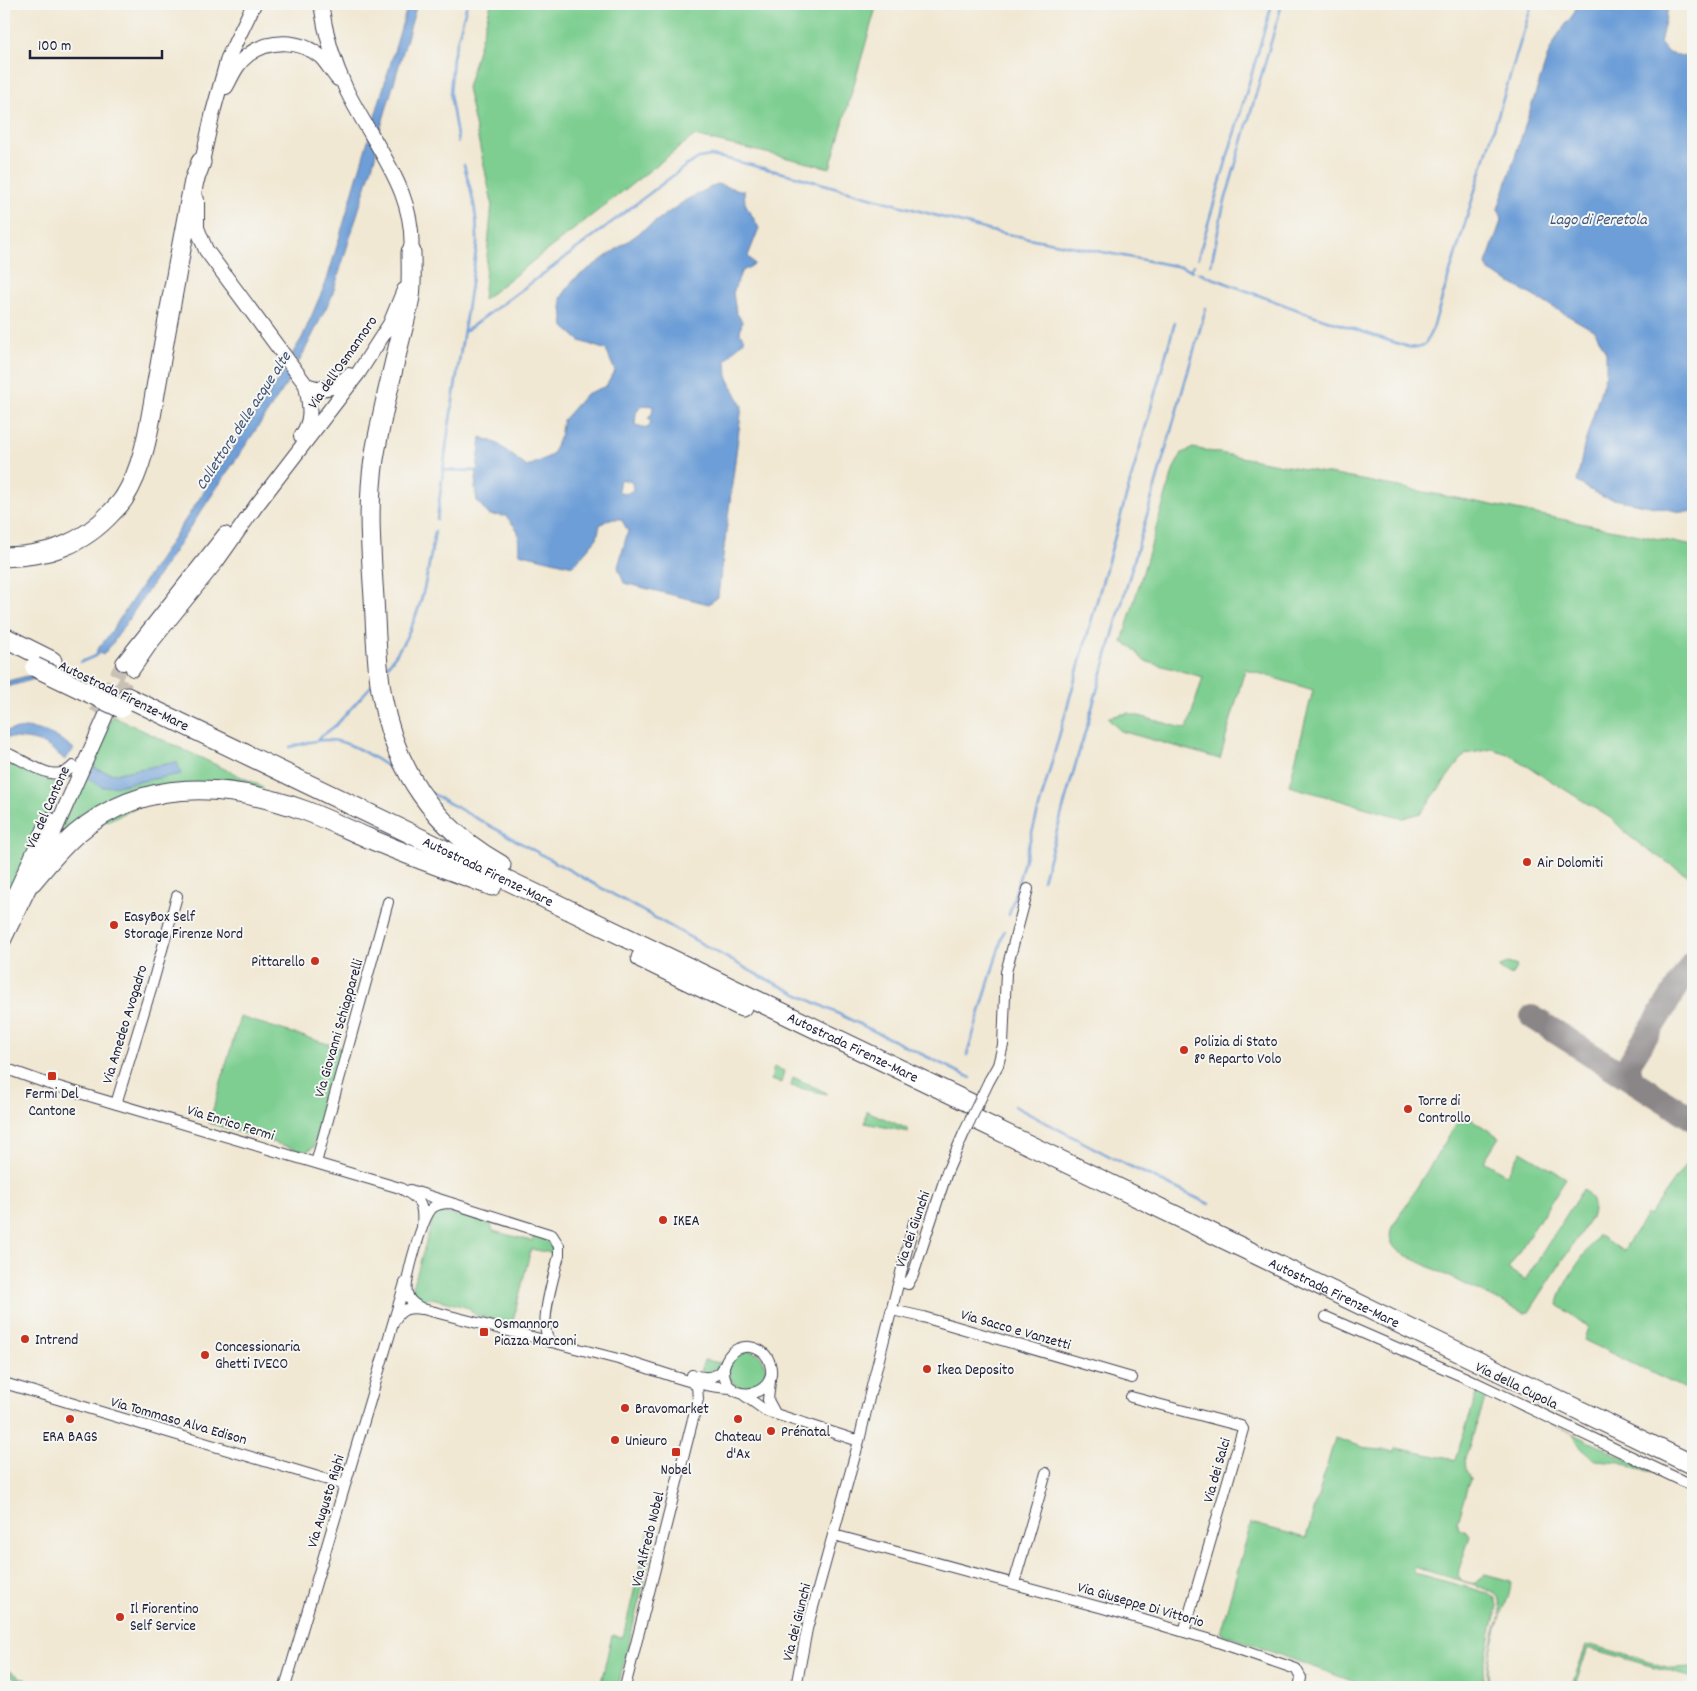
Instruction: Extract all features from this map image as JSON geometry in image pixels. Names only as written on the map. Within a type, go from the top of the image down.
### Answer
[{"type":"highway","points":[[4,557],[56,550],[86,536],[124,500],[137,474],[149,423],[194,181],[201,162]]},
{"type":"highway","points":[[411,252],[410,298],[388,387],[375,457],[370,519],[377,654],[386,716],[395,747],[407,772],[427,802],[445,824],[485,855],[654,945],[700,972]]},
{"type":"highway","name":"Autostrada Firenze-Mare","points":[[4,637],[113,708],[492,886],[1693,1465]]},
{"type":"highway","name":"Autostrada Firenze-Mare","points":[[4,651],[44,664]]},
{"type":"highway","name":"Autostrada Firenze-Mare","points":[[113,708],[700,972],[971,1116],[1693,1451]]},
{"type":"highway","points":[[32,882],[75,835],[102,816],[152,795],[194,790],[250,795],[290,806],[492,886]]},
{"type":"main road","name":"Via dell'Osmannoro","points":[[254,4],[228,58],[213,112],[201,162],[196,217],[200,239],[212,259],[306,385],[310,416],[304,432],[128,666],[151,643],[217,561],[244,520],[359,372],[390,324],[406,284],[411,252],[405,201],[389,164],[345,88],[328,36],[321,4]]},
{"type":"main road","points":[[213,112],[236,66],[247,55],[263,47],[278,43],[292,43],[314,52],[322,58],[345,88]]},
{"type":"main road","points":[[306,385],[319,388],[336,386],[345,379],[374,347]]},
{"type":"main road","name":"Via del Cantone","points":[[4,916],[73,766],[113,708]]},
{"type":"main road","name":"Via del Cantone","points":[[4,940],[113,708]]},
{"type":"street","points":[[4,752],[54,775],[63,774],[73,766]]},
{"type":"street","name":"Via dei Giunchi","points":[[796,1687],[807,1629],[859,1441],[899,1281],[908,1284],[913,1275],[947,1172],[971,1116],[998,1065],[1003,1045],[1006,972],[1028,888]]},
{"type":"street","name":"Via Amedeo Avogadro","points":[[116,1104],[177,896]]},
{"type":"street","name":"Via Giovanni Schiapparelli","points":[[316,1163],[388,902]]},
{"type":"street","name":"Via Enrico Fermi","points":[[6,1070],[400,1188],[415,1196],[419,1201],[423,1213],[422,1228]]},
{"type":"street","points":[[400,1188],[544,1232],[554,1238],[559,1246],[559,1255],[543,1323],[536,1330],[519,1334]]},
{"type":"street","points":[[423,1309],[409,1298],[407,1278],[422,1228],[432,1208],[441,1204],[451,1204]]},
{"type":"street","points":[[899,1281],[914,1222]]},
{"type":"street","name":"Via Augusto Righi","points":[[286,1687],[407,1278]]},
{"type":"street","points":[[393,1323],[403,1310],[423,1309],[620,1360],[689,1381],[749,1394],[760,1390],[768,1382],[770,1374]]},
{"type":"street","name":"Via Sacco e Vanzetti","points":[[892,1310],[1132,1378]]},
{"type":"street","points":[[545,1317],[546,1335],[551,1342]]},
{"type":"street","name":"Via della Cupola","points":[[1326,1317],[1464,1377],[1693,1486]]},
{"type":"street","points":[[775,1413],[769,1404],[770,1364],[767,1358],[762,1352],[753,1348],[743,1347],[733,1352],[726,1359],[724,1367],[725,1378],[736,1391],[763,1410],[801,1424],[859,1441]]},
{"type":"street","points":[[620,1360],[702,1377],[718,1374],[724,1367]]},
{"type":"street","points":[[689,1381],[697,1386],[698,1399]]},
{"type":"street","name":"Via Tommaso Alva Edison","points":[[4,1383],[346,1485]]},
{"type":"street","points":[[698,1399],[708,1391],[720,1388]]},
{"type":"street","name":"Via dei Salci","points":[[1131,1397],[1241,1426],[1243,1429],[1184,1632]]},
{"type":"street","name":"Via Alfredo Nobel","points":[[625,1687],[698,1399]]},
{"type":"street","points":[[1014,1583],[1046,1473]]},
{"type":"street","name":"Via Giuseppe Di Vittorio","points":[[834,1535],[1014,1583],[1184,1632],[1296,1669],[1301,1678],[1299,1687]]},
{"type":"green space","points":[[491,4],[877,4],[830,168],[694,136],[483,300],[492,203],[467,88]]},
{"type":"green space","points":[[1193,448],[1482,503],[1693,546],[1693,878],[1649,851],[1628,835],[1612,819],[1508,754],[1492,749],[1466,754],[1421,813],[1403,818],[1289,786],[1313,690],[1245,669],[1220,759],[1121,731],[1110,721],[1109,717],[1128,713],[1187,729],[1203,677],[1144,661],[1132,647],[1122,642],[1174,468],[1182,453]]},
{"type":"green space","points":[[112,716],[263,787],[263,789],[185,785],[53,846]],"holes":[[[177,762],[180,774],[102,787],[96,768],[113,774]]]},
{"type":"green space","points":[[4,756],[59,785],[4,905]]},
{"type":"green space","points":[[1508,963],[1517,966],[1511,976],[1499,968]]},
{"type":"green space","points":[[240,1017],[341,1048],[314,1147],[305,1152],[209,1123]]},
{"type":"green space","points":[[774,1067],[784,1071],[781,1083],[771,1080]]},
{"type":"green space","points":[[793,1077],[827,1093],[791,1086]]},
{"type":"green space","points":[[867,1111],[908,1129],[909,1132],[865,1123]]},
{"type":"green space","points":[[1469,1118],[1499,1137],[1484,1161],[1507,1175],[1521,1151],[1566,1178],[1508,1269],[1525,1280],[1583,1189],[1589,1195],[1592,1202],[1591,1217],[1529,1312],[1524,1313],[1399,1252],[1391,1241],[1392,1227],[1454,1128],[1462,1119]]},
{"type":"green space","points":[[1693,1154],[1693,1393],[1584,1340],[1588,1327],[1558,1305],[1564,1287],[1574,1269],[1598,1235],[1623,1251],[1646,1215],[1649,1216]]},
{"type":"green space","points":[[439,1211],[491,1224],[493,1231],[532,1241],[534,1236],[547,1241],[552,1249],[551,1253],[531,1249],[512,1324],[475,1315],[469,1308],[428,1297],[426,1302],[414,1295],[412,1290],[433,1218]]},
{"type":"green space","points":[[747,1351],[760,1357],[766,1370],[760,1383],[747,1389],[734,1383],[728,1370],[734,1357]]},
{"type":"green space","points":[[704,1360],[720,1363],[719,1366],[709,1373],[701,1372]]},
{"type":"green space","points":[[1480,1389],[1564,1429],[1494,1397],[1485,1400],[1465,1458],[1466,1470],[1470,1478],[1457,1522],[1459,1529],[1467,1532],[1470,1536],[1458,1575],[1462,1581],[1415,1567],[1414,1573],[1488,1593],[1495,1598],[1497,1606],[1483,1669],[1484,1687],[1360,1687],[1360,1684],[1220,1633],[1251,1523],[1306,1538],[1335,1438],[1369,1449],[1395,1451],[1396,1448],[1455,1460]]},
{"type":"green space","points":[[1572,1433],[1653,1472],[1637,1469],[1620,1462],[1595,1460],[1581,1448]]},
{"type":"green space","points":[[649,1529],[656,1531],[618,1687],[600,1687],[612,1635],[623,1637]]},
{"type":"green space","points":[[1485,1574],[1511,1581],[1508,1597],[1499,1619],[1500,1607],[1498,1597],[1492,1592],[1468,1583],[1475,1583]]},
{"type":"green space","points":[[1499,1619],[1497,1630],[1490,1654],[1494,1637]]},
{"type":"green space","points":[[1591,1645],[1674,1669],[1693,1668],[1693,1678],[1588,1648],[1574,1687],[1571,1687],[1586,1646]]},
{"type":"green space","points":[[4,1668],[26,1680],[24,1687],[18,1685],[19,1679],[4,1674]]},
{"type":"water","points":[[408,4],[417,4],[379,134],[375,157],[332,296],[299,362],[292,354],[302,338],[327,280]]},
{"type":"water","name":"Lago di Peretola","points":[[1576,4],[1669,4],[1660,43],[1668,53],[1693,58],[1693,512],[1681,512],[1603,497],[1577,482],[1584,446],[1606,373],[1606,352],[1595,331],[1489,271],[1486,264],[1502,218],[1498,209],[1549,52],[1558,35],[1575,12]]},
{"type":"water","points":[[717,184],[744,191],[745,203],[759,228],[748,256],[755,264],[741,272],[733,293],[736,312],[742,321],[740,333],[745,340],[726,361],[727,376],[742,406],[718,596],[709,604],[624,583],[618,567],[628,531],[621,519],[609,519],[600,525],[597,538],[573,566],[519,553],[518,531],[506,516],[489,515],[477,501],[475,488],[481,437],[498,444],[527,467],[552,455],[560,436],[563,420],[586,394],[606,386],[615,371],[606,350],[580,341],[564,327],[561,298],[573,280],[686,200]],"holes":[[[642,405],[653,406],[652,414],[648,417],[651,421],[648,428],[635,425],[636,413]],[[620,479],[632,482],[633,490],[626,494],[618,491]]]},
{"type":"water","points":[[284,371],[290,379],[112,644],[103,655],[96,651],[109,635]]},
{"type":"water","points":[[31,675],[38,678],[4,688],[4,682]]},
{"type":"water","points":[[25,728],[51,734],[74,749],[65,760],[50,748],[37,741],[4,737],[4,731]]},
{"type":"water","points":[[177,762],[181,774],[115,786],[102,787],[87,778],[95,767],[113,774]]},
{"type":"waterway","points":[[458,142],[450,94],[453,57],[467,4]]},
{"type":"waterway","points":[[1198,258],[1272,4]]},
{"type":"waterway","points":[[1211,265],[1223,208],[1282,4]]},
{"type":"waterway","points":[[1199,273],[1309,314],[1408,347],[1418,348],[1425,344],[1433,328],[1532,4]]},
{"type":"waterway","points":[[464,332],[687,165],[699,158],[710,156],[795,176],[991,231],[1181,267],[1193,271]]},
{"type":"waterway","points":[[437,519],[448,433],[477,245],[472,195],[464,165]]},
{"type":"waterway","points":[[1190,270],[1194,265]]},
{"type":"waterway","points":[[1082,743],[1206,308]]},
{"type":"waterway","points":[[1009,915],[1175,322]]},
{"type":"waterway","points":[[444,470],[477,471]]},
{"type":"waterway","points":[[386,668],[398,652],[415,619],[425,586],[435,531]]},
{"type":"waterway","points":[[81,662],[101,651]]},
{"type":"waterway","points":[[318,739],[336,725],[372,685]]},
{"type":"waterway","points":[[290,747],[319,740],[338,741],[366,753],[400,774]]},
{"type":"waterway","points":[[1043,880],[1081,745]]},
{"type":"waterway","points":[[431,793],[756,974],[971,1078]]},
{"type":"waterway","points":[[967,1055],[1004,931]]},
{"type":"waterway","points":[[1014,1106],[1117,1160],[1209,1204]]},
{"type":"taxiway","points":[[1634,1082],[1629,1074],[1630,1062],[1693,962]]},
{"type":"taxiway","points":[[1532,1017],[1693,1119]]},
{"type":"tunnel","points":[[96,713],[123,663]]},
{"type":"tunnel","points":[[108,711],[133,669]]},
{"type":"place","name":"Air Dolomiti","points":[[1527,862]]},
{"type":"place","name":"EasyBox Self Storage Firenze Nord","points":[[114,925]]},
{"type":"place","name":"Pittarello","points":[[315,961]]},
{"type":"place","name":"Polizia di Stato 8° Reparto Volo","points":[[1184,1050]]},
{"type":"place","name":"Fermi Del Cantone","points":[[52,1076]]},
{"type":"place","name":"Torre di Controllo","points":[[1408,1109]]},
{"type":"place","name":"IKEA","points":[[663,1220]]},
{"type":"place","name":"Osmannoro Piazza Marconi","points":[[484,1332]]},
{"type":"place","name":"Intrend","points":[[25,1339]]},
{"type":"place","name":"Concessionaria Ghetti IVECO","points":[[205,1355]]},
{"type":"place","name":"Ikea Deposito","points":[[927,1369]]},
{"type":"place","name":"Bravomarket","points":[[625,1408]]},
{"type":"place","name":"ERA BAGS","points":[[70,1419]]},
{"type":"place","name":"Chateau d'Ax","points":[[738,1419]]},
{"type":"place","name":"Prénatal","points":[[771,1431]]},
{"type":"place","name":"Unieuro","points":[[615,1440]]},
{"type":"place","name":"Nobel","points":[[676,1452]]},
{"type":"place","name":"Il Fiorentino Self Service","points":[[120,1617]]},
{"type":"water label","name":"Collettore delle acque alte","points":[[242,420]]}]
